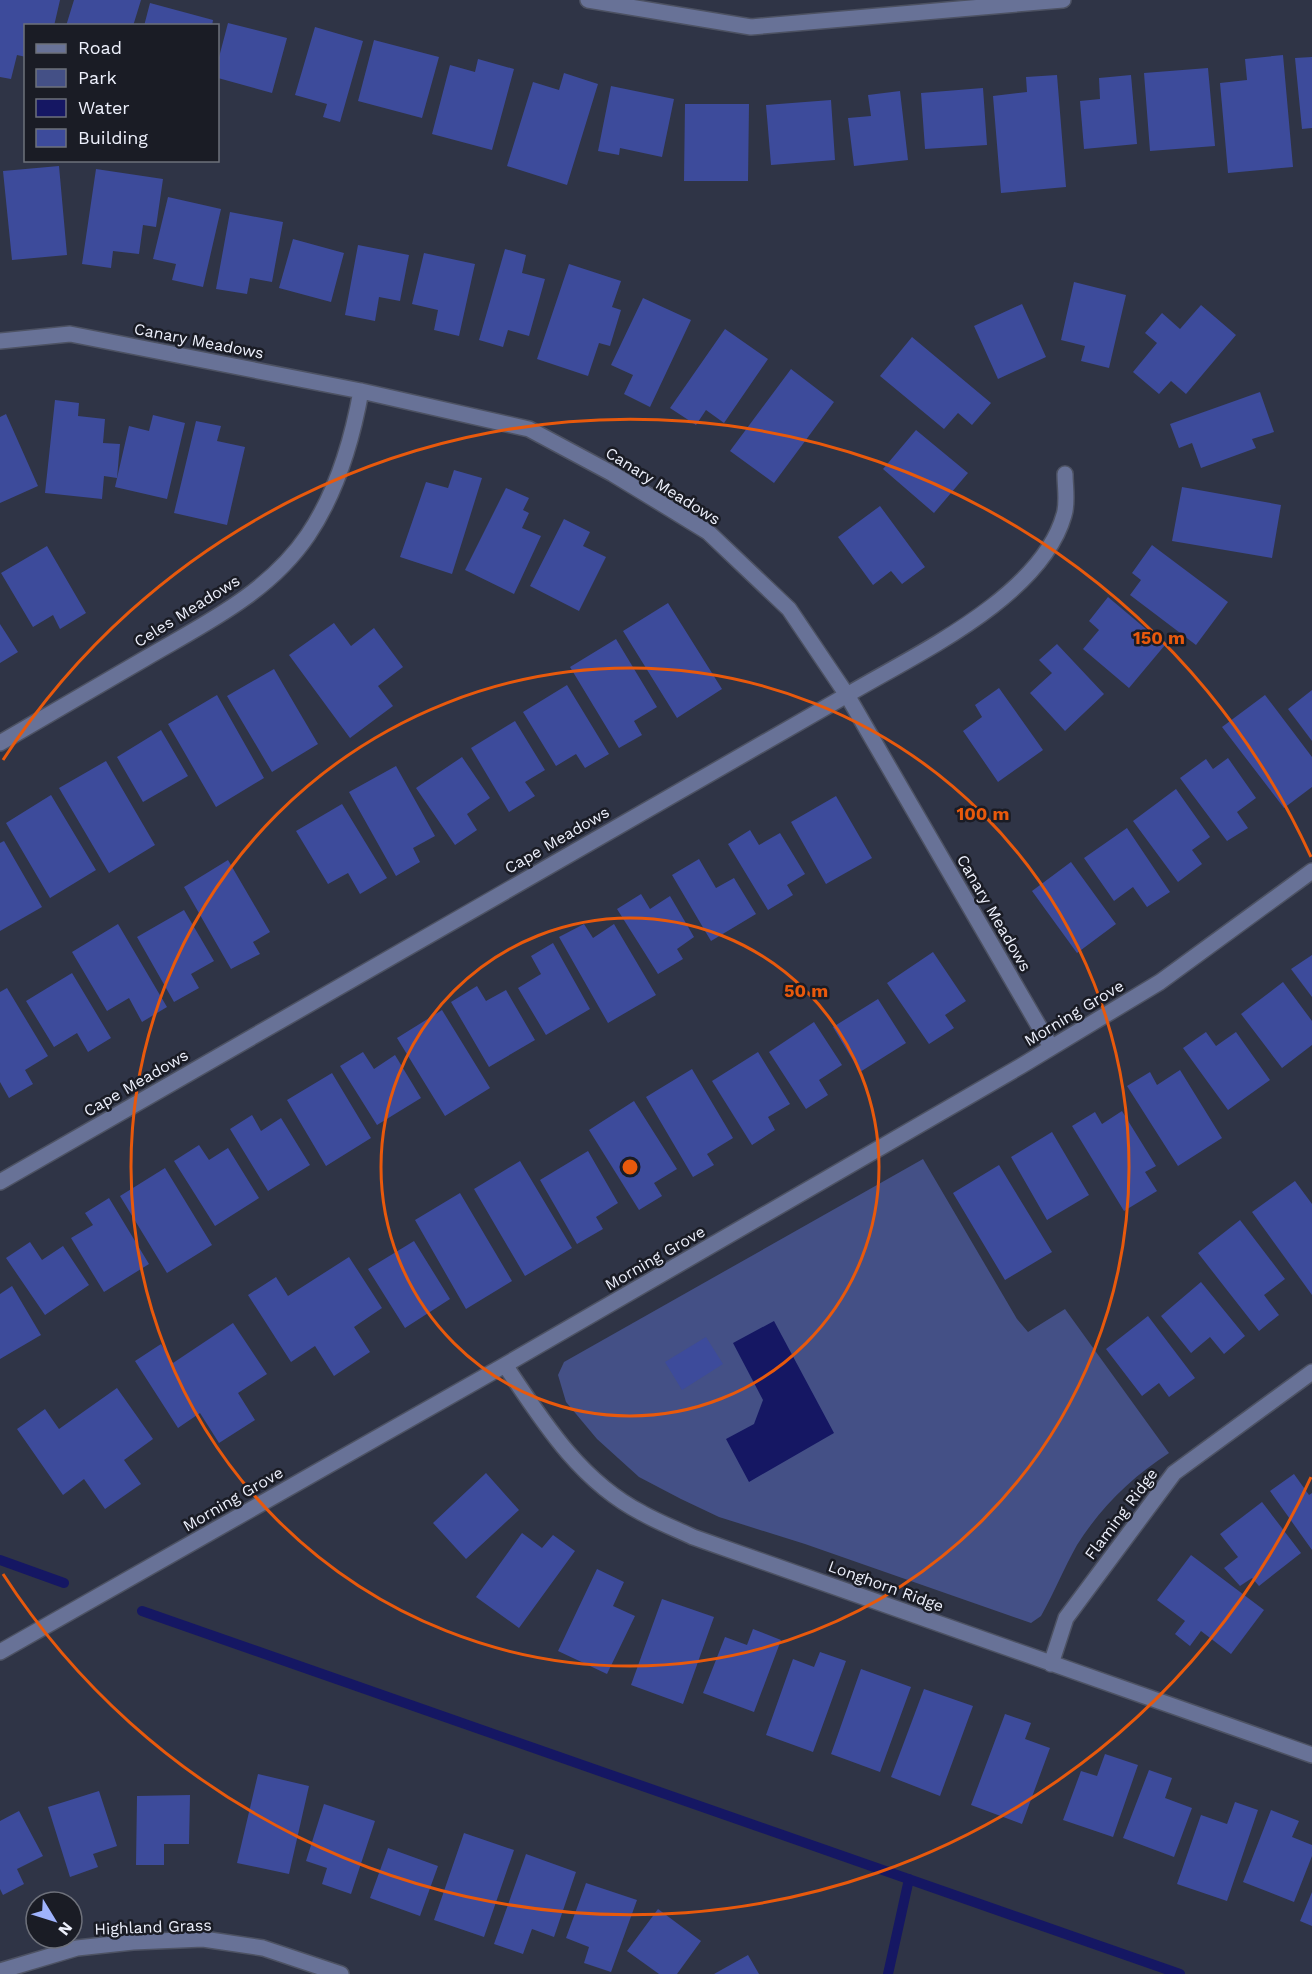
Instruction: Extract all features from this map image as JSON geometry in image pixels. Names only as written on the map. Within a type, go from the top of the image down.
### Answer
[{"type":"street","points":[[588,0],[751,27],[1063,0]]},
{"type":"street","name":"Canary Meadows","points":[[0,341],[70,334],[361,391],[530,429],[613,474],[708,532],[789,609],[847,694],[1051,1047]]},
{"type":"street","name":"Celes Meadows","points":[[0,743],[223,613],[272,578],[308,536],[334,487],[354,428],[361,391]]},
{"type":"street","name":"Cape Meadows","points":[[0,1182],[847,694],[976,617],[1025,579],[1051,546],[1065,513],[1065,474]]},
{"type":"street","name":"Morning Grove","points":[[0,1652],[505,1365],[1021,1066],[1161,982],[1312,871]]},
{"type":"street","name":"Longhorn Ridge","points":[[505,1365],[547,1429],[567,1454],[614,1496],[641,1513],[693,1537],[1312,1755]]},
{"type":"street","name":"Flaming Ridge","points":[[1051,1664],[1066,1618],[1174,1473],[1312,1372]]},
{"type":"street","name":"Highland Grass","points":[[0,1971],[77,1948],[133,1942],[203,1939],[263,1948],[341,1974]]},
{"type":"green space","points":[[923,1159],[1017,1319],[1028,1332],[1065,1309],[1169,1453],[1142,1472],[1096,1518],[1077,1545],[1041,1616],[1031,1623],[805,1544],[719,1517],[639,1477],[597,1439],[566,1402],[558,1375],[564,1362]]},
{"type":"water","points":[[774,1321],[834,1433],[749,1482],[726,1439],[754,1424],[763,1400],[733,1343]]},
{"type":"building","points":[[0,0],[60,0],[54,24],[24,24],[24,57],[17,55],[11,79],[0,77]]},
{"type":"building","points":[[74,0],[141,0],[134,24],[67,24]]},
{"type":"building","points":[[150,3],[213,20],[212,24],[145,24]]},
{"type":"building","points":[[228,23],[287,38],[272,93],[219,78],[219,57]]},
{"type":"building","points":[[315,27],[363,41],[340,122],[323,117],[327,104],[295,95]]},
{"type":"building","points":[[374,40],[439,57],[422,118],[358,101]]},
{"type":"building","points":[[1283,55],[1293,167],[1228,173],[1220,83],[1247,80],[1245,59]]},
{"type":"building","points":[[1312,57],[1312,128],[1302,129],[1295,58]]},
{"type":"building","points":[[478,59],[514,69],[492,150],[432,134],[450,65],[475,72]]},
{"type":"building","points":[[1208,68],[1215,146],[1150,151],[1144,73]]},
{"type":"building","points":[[564,73],[598,84],[567,185],[507,166],[533,82],[559,90]]},
{"type":"building","points":[[1057,75],[1066,187],[1001,193],[993,96],[1027,92],[1026,77]]},
{"type":"building","points":[[1131,75],[1137,144],[1084,149],[1080,101],[1100,99],[1099,78]]},
{"type":"building","points":[[611,86],[674,99],[662,157],[620,148],[619,155],[598,151]]},
{"type":"building","points":[[983,88],[987,145],[925,149],[921,93]]},
{"type":"building","points":[[900,91],[908,160],[854,166],[848,118],[871,116],[868,95]]},
{"type":"building","points":[[831,100],[835,160],[771,165],[766,105]]},
{"type":"building","points":[[685,104],[749,104],[748,181],[684,181]]},
{"type":"building","points":[[59,166],[67,255],[12,260],[3,171]]},
{"type":"building","points":[[96,169],[163,179],[156,227],[143,225],[139,254],[113,251],[111,268],[82,264]]},
{"type":"building","points":[[168,197],[221,209],[203,287],[172,280],[176,264],[153,259]]},
{"type":"building","points":[[230,212],[283,222],[272,282],[250,278],[247,294],[216,289]]},
{"type":"building","points":[[293,239],[344,253],[331,302],[279,288]]},
{"type":"building","points":[[358,245],[409,255],[400,301],[379,297],[375,321],[345,315]]},
{"type":"building","points":[[505,249],[526,255],[522,273],[545,279],[529,336],[508,330],[503,347],[479,340]]},
{"type":"building","points":[[424,253],[475,264],[459,336],[434,330],[438,310],[412,304]]},
{"type":"building","points":[[569,264],[621,281],[612,307],[621,310],[610,346],[599,343],[588,376],[537,359]]},
{"type":"building","points":[[1074,282],[1126,295],[1109,368],[1081,361],[1085,346],[1061,340]]},
{"type":"building","points":[[643,298],[691,320],[650,407],[624,394],[633,375],[611,365]]},
{"type":"building","points":[[1022,304],[1046,357],[998,379],[974,326]]},
{"type":"building","points":[[1201,305],[1236,335],[1186,394],[1171,381],[1159,394],[1133,372],[1157,343],[1145,333],[1162,313],[1180,329]]},
{"type":"building","points":[[725,329],[768,359],[724,423],[706,410],[696,425],[670,408]]},
{"type":"building","points":[[912,337],[991,403],[972,425],[958,413],[944,429],[880,376]]},
{"type":"building","points":[[791,369],[834,402],[774,483],[730,451]]},
{"type":"building","points":[[1260,392],[1274,432],[1252,439],[1256,448],[1201,468],[1192,443],[1179,448],[1170,424]]},
{"type":"building","points":[[55,400],[79,403],[78,416],[105,419],[103,443],[120,444],[117,478],[104,476],[102,499],[45,493]]},
{"type":"building","points":[[6,414],[38,486],[0,503],[0,417]]},
{"type":"building","points":[[153,415],[185,423],[167,499],[115,487],[129,426],[149,431]]},
{"type":"building","points":[[196,421],[221,426],[217,441],[245,447],[227,525],[174,513]]},
{"type":"building","points":[[916,430],[968,473],[934,513],[883,469]]},
{"type":"building","points":[[454,470],[482,478],[452,574],[400,557],[426,482],[448,488]]},
{"type":"building","points":[[1182,487],[1281,505],[1272,558],[1172,541]]},
{"type":"building","points":[[506,488],[529,498],[523,510],[529,513],[522,528],[541,536],[514,594],[465,570]]},
{"type":"building","points":[[880,506],[925,567],[902,584],[891,571],[873,585],[838,537]]},
{"type":"building","points":[[564,519],[590,532],[583,546],[606,557],[579,611],[530,586]]},
{"type":"building","points":[[1152,545],[1228,602],[1196,645],[1130,595],[1141,580],[1132,573]]},
{"type":"building","points":[[47,546],[86,613],[60,629],[53,615],[33,627],[1,573]]},
{"type":"building","points":[[1108,597],[1165,645],[1129,688],[1083,649],[1099,630],[1089,621]]},
{"type":"building","points":[[668,603],[722,689],[677,718],[623,631]]},
{"type":"building","points":[[334,623],[351,646],[374,628],[403,667],[378,686],[393,706],[350,738],[289,655]]},
{"type":"building","points":[[0,624],[18,652],[0,663]]},
{"type":"building","points":[[616,639],[657,707],[634,721],[642,735],[619,748],[570,667]]},
{"type":"building","points":[[1057,644],[1104,694],[1065,731],[1030,693],[1052,673],[1039,660]]},
{"type":"building","points":[[274,669],[318,744],[272,772],[227,696]]},
{"type":"building","points":[[567,685],[609,754],[585,768],[576,754],[556,766],[523,712]]},
{"type":"building","points":[[999,688],[1043,750],[998,782],[963,731],[982,717],[975,705]]},
{"type":"building","points":[[1312,690],[1312,741],[1288,709]]},
{"type":"building","points":[[217,695],[264,778],[216,807],[168,724]]},
{"type":"building","points":[[1265,695],[1312,757],[1312,787],[1284,808],[1222,727]]},
{"type":"building","points":[[515,721],[545,770],[525,782],[535,796],[509,812],[471,748]]},
{"type":"building","points":[[161,730],[188,776],[143,802],[117,757]]},
{"type":"building","points":[[462,757],[490,798],[467,814],[477,830],[455,845],[416,788]]},
{"type":"building","points":[[1228,758],[1256,798],[1237,812],[1248,828],[1227,841],[1180,778],[1206,759],[1213,769]]},
{"type":"building","points":[[106,761],[155,845],[109,873],[59,788]]},
{"type":"building","points":[[396,766],[435,836],[413,848],[420,862],[396,876],[349,792]]},
{"type":"building","points":[[1176,789],[1210,837],[1192,850],[1202,864],[1178,882],[1133,821]]},
{"type":"building","points":[[51,795],[96,870],[50,898],[6,823]]},
{"type":"building","points":[[836,796],[872,858],[826,884],[791,822]]},
{"type":"building","points":[[342,804],[387,878],[360,894],[348,873],[328,884],[296,831]]},
{"type":"building","points":[[1127,828],[1170,892],[1147,907],[1133,887],[1114,901],[1084,858]]},
{"type":"building","points":[[750,830],[759,845],[780,833],[805,874],[787,885],[793,895],[768,910],[728,844]]},
{"type":"building","points":[[4,841],[42,907],[0,931],[0,843]]},
{"type":"building","points":[[699,859],[716,888],[734,878],[756,914],[711,941],[672,875]]},
{"type":"building","points":[[228,860],[270,932],[253,942],[260,954],[231,969],[184,887]]},
{"type":"building","points":[[1071,862],[1116,924],[1077,953],[1032,891]]},
{"type":"building","points":[[641,894],[650,909],[670,896],[694,937],[677,949],[683,959],[658,974],[617,909]]},
{"type":"building","points":[[184,910],[214,961],[191,974],[199,988],[174,1002],[137,937]]},
{"type":"building","points":[[118,924],[167,1007],[142,1022],[129,998],[107,1011],[72,952]]},
{"type":"building","points":[[584,924],[593,938],[614,924],[656,995],[608,1023],[559,937]]},
{"type":"building","points":[[553,943],[590,1009],[546,1035],[518,988],[541,974],[531,956]]},
{"type":"building","points":[[933,952],[966,1001],[945,1015],[954,1028],[929,1044],[887,983]]},
{"type":"building","points":[[1312,955],[1312,997],[1291,969]]},
{"type":"building","points":[[72,973],[111,1038],[88,1052],[77,1033],[54,1047],[26,1001]]},
{"type":"building","points":[[1283,982],[1312,1021],[1312,1045],[1282,1068],[1241,1014]]},
{"type":"building","points":[[477,986],[486,1001],[506,990],[535,1040],[489,1067],[451,1002]]},
{"type":"building","points":[[7,988],[48,1056],[25,1070],[33,1084],[9,1098],[0,1082],[0,992]]},
{"type":"building","points":[[878,999],[906,1043],[860,1072],[833,1027]]},
{"type":"building","points":[[442,1010],[490,1088],[445,1116],[397,1038]]},
{"type":"building","points":[[814,1022],[842,1065],[819,1080],[828,1095],[806,1109],[769,1052]]},
{"type":"building","points":[[1206,1032],[1216,1046],[1236,1032],[1270,1080],[1228,1110],[1183,1048]]},
{"type":"building","points":[[363,1052],[374,1069],[395,1055],[421,1098],[377,1125],[340,1066]]},
{"type":"building","points":[[758,1052],[790,1104],[768,1117],[775,1130],[752,1145],[712,1081]]},
{"type":"building","points":[[692,1069],[733,1138],[707,1154],[714,1165],[693,1177],[646,1097]]},
{"type":"building","points":[[1180,1070],[1222,1138],[1178,1166],[1127,1086],[1150,1072],[1157,1085]]},
{"type":"building","points":[[332,1073],[371,1138],[326,1166],[287,1100]]},
{"type":"building","points":[[634,1101],[677,1169],[654,1183],[662,1196],[639,1210],[589,1130]]},
{"type":"building","points":[[1122,1111],[1156,1166],[1145,1172],[1157,1191],[1124,1211],[1072,1126],[1095,1112],[1102,1124]]},
{"type":"building","points":[[252,1115],[261,1131],[281,1118],[310,1165],[268,1191],[230,1129]]},
{"type":"building","points":[[1052,1132],[1089,1195],[1047,1220],[1011,1157]]},
{"type":"building","points":[[199,1145],[209,1160],[228,1148],[259,1198],[215,1226],[174,1161]]},
{"type":"building","points":[[588,1151],[618,1203],[596,1217],[603,1229],[577,1244],[540,1180]]},
{"type":"building","points":[[520,1161],[572,1248],[525,1276],[474,1189]]},
{"type":"building","points":[[999,1165],[1052,1252],[1005,1280],[953,1193]]},
{"type":"building","points":[[165,1168],[212,1245],[167,1273],[120,1196]]},
{"type":"building","points":[[1295,1181],[1312,1204],[1312,1295],[1252,1212]]},
{"type":"building","points":[[460,1193],[512,1281],[466,1309],[415,1220]]},
{"type":"building","points":[[109,1198],[149,1264],[104,1292],[71,1238],[93,1225],[85,1213]]},
{"type":"building","points":[[1240,1220],[1285,1279],[1264,1295],[1279,1315],[1259,1331],[1198,1253]]},
{"type":"building","points":[[414,1241],[450,1299],[405,1328],[368,1269]]},
{"type":"building","points":[[30,1242],[42,1260],[63,1246],[89,1285],[45,1315],[6,1258]]},
{"type":"building","points":[[349,1257],[382,1308],[354,1327],[370,1352],[334,1376],[315,1346],[291,1362],[248,1295],[276,1277],[288,1296]]},
{"type":"building","points":[[1201,1282],[1245,1336],[1224,1354],[1210,1337],[1191,1353],[1161,1316]]},
{"type":"building","points":[[12,1286],[41,1335],[0,1359],[0,1294]]},
{"type":"building","points":[[1148,1316],[1195,1378],[1169,1397],[1159,1383],[1142,1396],[1106,1349]]},
{"type":"building","points":[[233,1323],[267,1374],[238,1393],[255,1420],[219,1443],[200,1413],[178,1428],[135,1361],[161,1344],[173,1363]]},
{"type":"building","points":[[706,1337],[723,1364],[682,1390],[665,1362]]},
{"type":"building","points":[[117,1388],[153,1439],[124,1460],[141,1484],[105,1509],[84,1479],[63,1495],[17,1429],[45,1409],[59,1429]]},
{"type":"building","points":[[486,1473],[519,1510],[466,1559],[433,1523]]},
{"type":"building","points":[[1294,1474],[1309,1495],[1312,1493],[1312,1550],[1270,1491]]},
{"type":"building","points":[[1262,1502],[1301,1553],[1259,1586],[1252,1578],[1240,1586],[1224,1568],[1238,1557],[1220,1534]]},
{"type":"building","points":[[522,1533],[542,1548],[553,1535],[575,1551],[519,1628],[476,1597]]},
{"type":"building","points":[[1191,1555],[1264,1610],[1231,1654],[1201,1631],[1190,1646],[1175,1634],[1185,1621],[1157,1600]]},
{"type":"building","points":[[597,1569],[624,1582],[613,1606],[635,1616],[607,1674],[558,1651]]},
{"type":"building","points":[[662,1599],[714,1617],[683,1704],[631,1685]]},
{"type":"building","points":[[753,1629],[781,1640],[754,1712],[703,1693],[725,1637],[747,1645]]},
{"type":"building","points":[[820,1652],[846,1661],[813,1752],[766,1735],[793,1659],[814,1667]]},
{"type":"building","points":[[861,1669],[911,1687],[880,1772],[831,1754]]},
{"type":"building","points":[[924,1689],[973,1706],[940,1796],[891,1777]]},
{"type":"building","points":[[1005,1714],[1031,1723],[1025,1739],[1050,1748],[1022,1824],[971,1805]]},
{"type":"building","points":[[1105,1754],[1138,1765],[1113,1837],[1063,1820],[1081,1771],[1097,1776]]},
{"type":"building","points":[[1149,1770],[1172,1778],[1165,1798],[1192,1808],[1174,1857],[1123,1838]]},
{"type":"building","points":[[258,1774],[309,1786],[289,1874],[237,1863]]},
{"type":"building","points":[[99,1791],[117,1846],[93,1854],[98,1867],[70,1877],[48,1807]]},
{"type":"building","points":[[190,1795],[189,1844],[164,1844],[164,1865],[136,1865],[137,1796]]},
{"type":"building","points":[[1235,1802],[1258,1810],[1227,1901],[1177,1884],[1201,1815],[1227,1824]]},
{"type":"building","points":[[324,1804],[375,1821],[351,1894],[322,1884],[327,1868],[306,1861]]},
{"type":"building","points":[[1271,1810],[1299,1821],[1292,1837],[1312,1845],[1312,1856],[1294,1902],[1243,1882]]},
{"type":"building","points":[[19,1811],[43,1856],[17,1869],[24,1884],[3,1895],[0,1889],[0,1821]]},
{"type":"building","points":[[464,1833],[514,1850],[484,1937],[434,1920]]},
{"type":"building","points":[[388,1848],[438,1866],[420,1916],[370,1898]]},
{"type":"building","points":[[526,1854],[576,1872],[554,1937],[532,1929],[523,1954],[494,1944]]},
{"type":"building","points":[[586,1883],[637,1900],[611,1972],[584,1963],[589,1947],[566,1938]]},
{"type":"building","points":[[1312,1892],[1312,1926],[1300,1921]]},
{"type":"building","points":[[658,1909],[701,1941],[677,1974],[659,1974],[627,1951]]},
{"type":"building","points":[[748,1955],[759,1974],[714,1974]]},
{"type":"waterway","points":[[0,1560],[64,1583]]},
{"type":"waterway","points":[[142,1611],[1180,1974]]},
{"type":"waterway","points":[[888,1974],[909,1879]]}]
